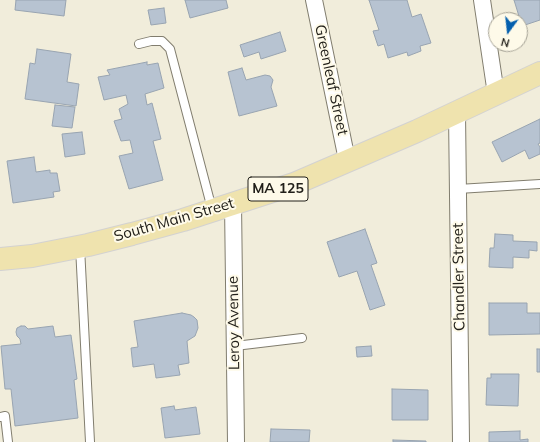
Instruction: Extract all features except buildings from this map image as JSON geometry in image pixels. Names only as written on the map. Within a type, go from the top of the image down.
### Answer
[{"type":"main road","name":"South Main Street","points":[[0,259],[32,256],[80,246],[183,220],[294,184],[457,113],[540,73]]},
{"type":"street","name":"Greenleaf Street","points":[[314,0],[347,160]]},
{"type":"street","points":[[482,0],[496,94]]},
{"type":"street","name":"Chandler Street","points":[[457,113],[461,442]]},
{"type":"street","name":"Leroy Avenue","points":[[233,203],[236,442]]},
{"type":"lane","points":[[140,44],[151,40],[162,41],[170,49],[213,210]]},
{"type":"lane","points":[[458,189],[540,184]]},
{"type":"lane","points":[[80,246],[90,442]]},
{"type":"lane","points":[[235,346],[302,338]]},
{"type":"lane","points":[[0,417],[5,416],[8,442]]}]
